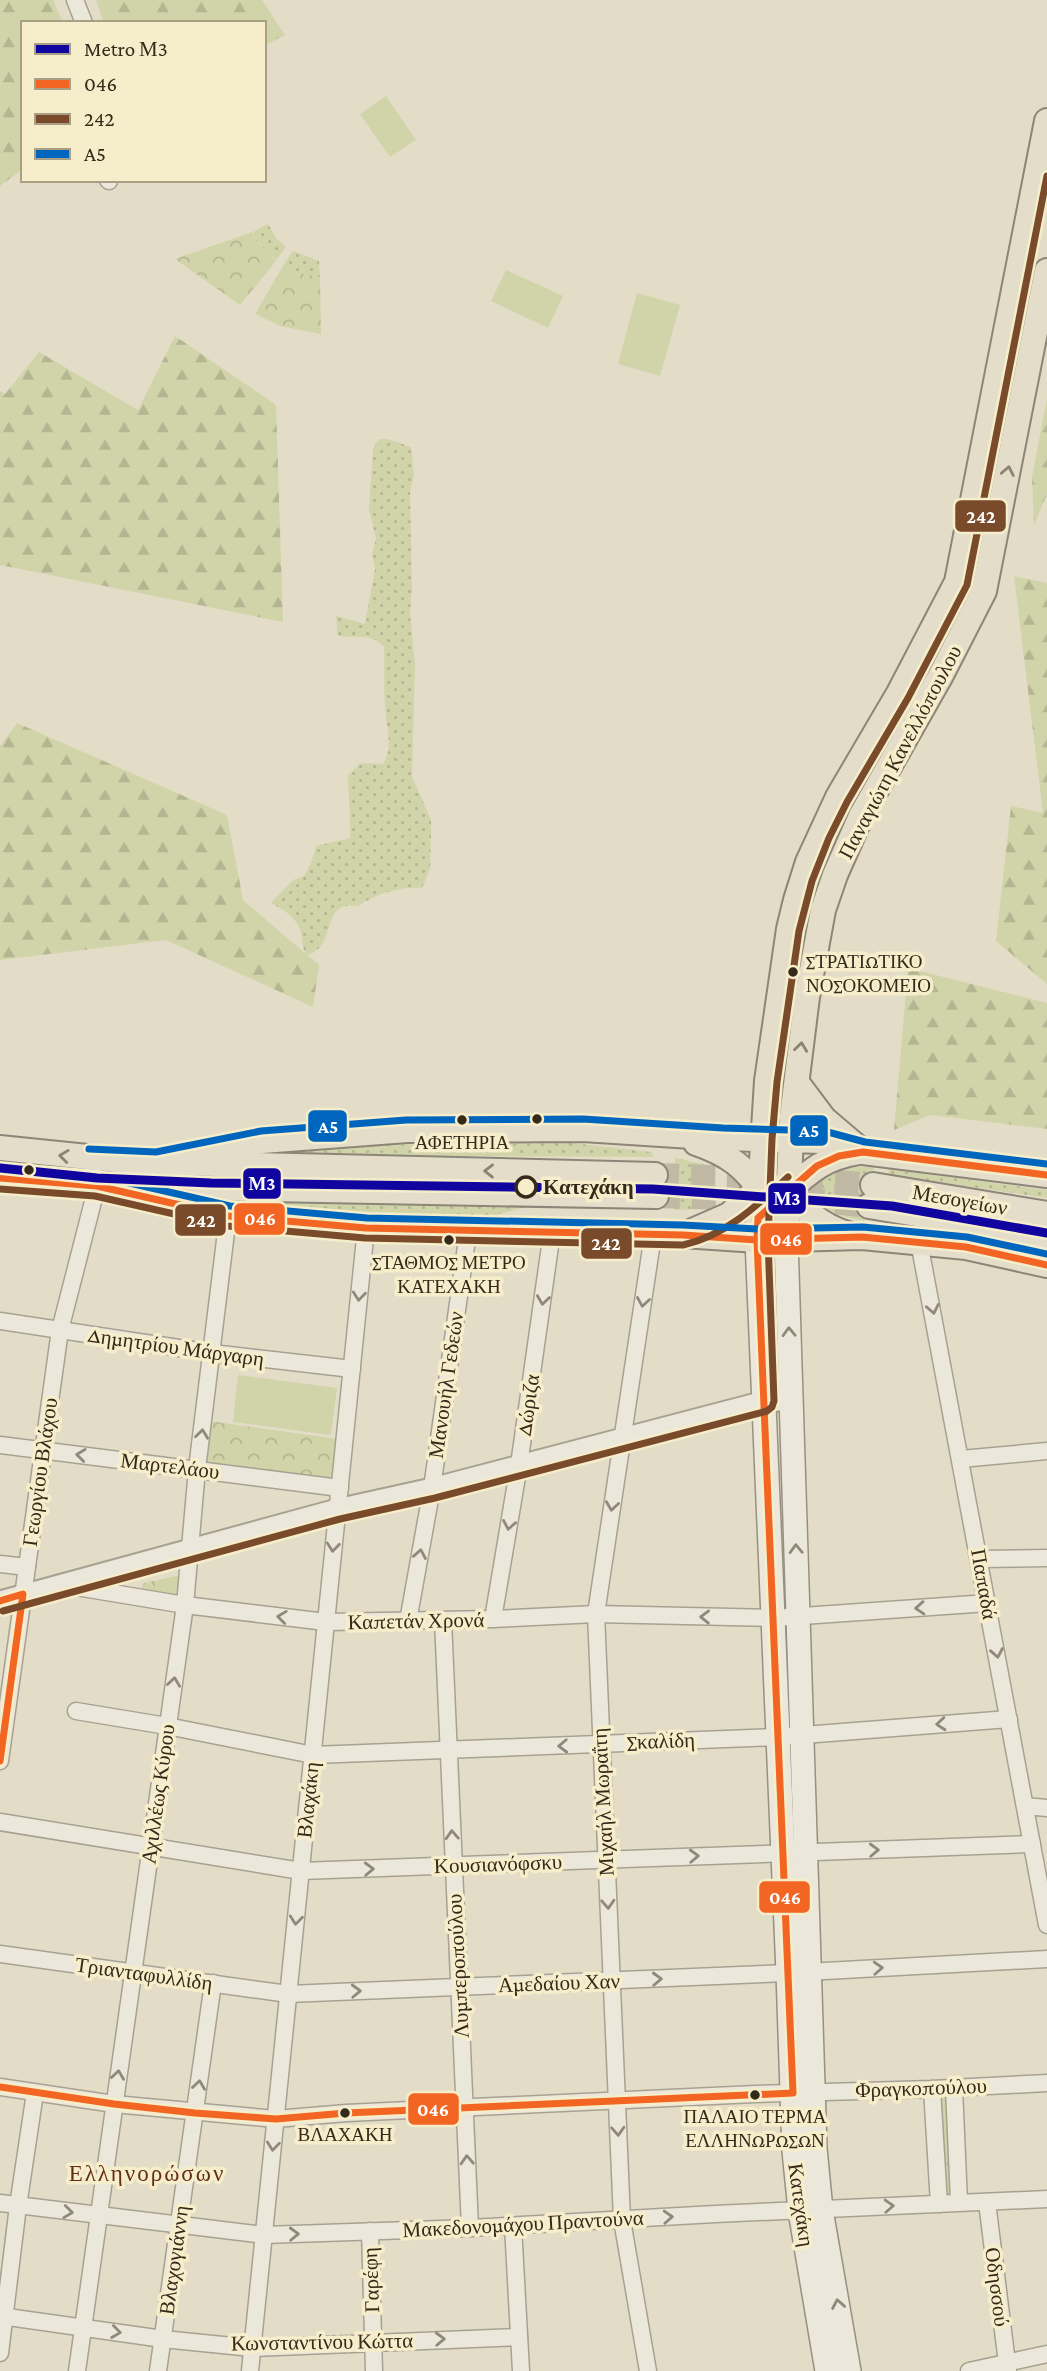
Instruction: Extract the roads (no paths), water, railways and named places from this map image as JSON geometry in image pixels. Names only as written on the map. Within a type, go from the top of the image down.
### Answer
[{"type":"main road","name":"Παναγιώτη Κανελλόπουλου","points":[[786,1236],[771,1181],[766,1081],[789,929],[808,862],[838,797],[899,693],[957,582],[1047,121]]},
{"type":"main road","name":"Παναγιώτη Κανελλόπουλου","points":[[771,1181],[797,1083],[812,961],[829,891],[861,816],[984,591],[1047,271]]},
{"type":"main road","points":[[797,1083],[824,1119],[863,1152]]},
{"type":"main road","name":"Μεσογείων","points":[[157,1163],[262,1141],[407,1130],[583,1129],[723,1138],[771,1181],[786,1236],[862,1237],[966,1247],[1047,1265]]},
{"type":"main road","points":[[668,1133],[729,1156],[771,1181],[820,1222],[830,1228],[862,1237]]},
{"type":"main road","name":"Μεσογείων","points":[[97,1186],[228,1216],[366,1228],[683,1235],[771,1181],[822,1141],[863,1152],[1047,1175]]},
{"type":"main road","name":"Μεσογείων","points":[[0,1148],[157,1163],[655,1186],[97,1186],[0,1178]]},
{"type":"main road","points":[[683,1235],[729,1215],[771,1181],[809,1171],[825,1161],[863,1152]]},
{"type":"main road","name":"Κατεχάκη","points":[[771,1181],[764,1401],[778,1737],[794,1853],[804,2093],[794,2151],[811,2210],[849,2371]]},
{"type":"main road","name":"Μεσογείων","points":[[1047,1214],[871,1195],[1047,1236]]},
{"type":"main road","name":"Κατεχάκη","points":[[786,1236],[802,1735],[794,1853]]},
{"type":"main road","name":"Κατεχάκη","points":[[811,2210],[827,2371]]},
{"type":"street","points":[[75,0],[83,21]]},
{"type":"street","name":"Γεωργίου Βλάχου","points":[[0,1761],[4,1706],[23,1594],[60,1330],[97,1186]]},
{"type":"street","name":"Αχιλλέως Κύρου","points":[[77,2371],[185,1605],[197,1469],[228,1216]]},
{"type":"street","name":"Βλαχάκη","points":[[250,2371],[366,1228]]},
{"type":"street","name":"Μανουήλ Γεδεών","points":[[408,1621],[432,1488],[468,1232]]},
{"type":"street","name":"Δώριζα","points":[[493,1619],[519,1465],[552,1232]]},
{"type":"street","name":"Μιχαήλ Μωραΐτη","points":[[648,2371],[622,2220],[596,1614],[653,1235]]},
{"type":"street","name":"Παπαδά","points":[[919,1242],[1047,1925]]},
{"type":"street","name":"Δημητρίου Μάργαρη","points":[[0,1321],[212,1353],[352,1369]]},
{"type":"street","points":[[0,1601],[337,1509],[432,1488],[764,1401],[791,1401]]},
{"type":"street","name":"Μαρτελάου","points":[[0,1446],[340,1488]]},
{"type":"street","points":[[961,1459],[1047,1451]]},
{"type":"street","points":[[980,1559],[1047,1558]]},
{"type":"street","points":[[0,1564],[27,1567]]},
{"type":"street","name":"Καπετάν Χρονά","points":[[61,1584],[185,1605],[326,1622],[596,1614],[798,1617]]},
{"type":"street","points":[[798,1617],[988,1603]]},
{"type":"street","name":"Λυμπεροπούλου","points":[[443,1620],[470,2228]]},
{"type":"street","name":"Σκαλίδη","points":[[76,1711],[313,1755],[778,1737],[1009,1719]]},
{"type":"street","points":[[1025,1806],[1047,1808]]},
{"type":"street","name":"Κουσιανόφσκυ","points":[[0,1822],[301,1871],[1032,1844]]},
{"type":"street","name":"Τριανταφυλλίδη","points":[[0,1954],[288,1994]]},
{"type":"street","name":"Αμεδαίου Χαν","points":[[288,1994],[799,1973],[1047,1959]]},
{"type":"street","name":"Βλαχογιάννη","points":[[158,2371],[213,1983]]},
{"type":"street","name":"Φραγκοπούλου","points":[[0,2087],[114,2104],[276,2119],[465,2108],[1047,2083]]},
{"type":"street","points":[[954,2088],[959,2202]]},
{"type":"street","points":[[932,2089],[939,2204]]},
{"type":"street","points":[[0,2353],[35,2093]]},
{"type":"street","name":"Μακεδονομάχου Πραντούνα","points":[[0,2203],[264,2235],[470,2228],[1047,2199]]},
{"type":"street","name":"Οδησσού","points":[[987,2202],[1007,2367]]},
{"type":"street","points":[[513,2226],[521,2371]]},
{"type":"street","name":"Γαρέφη","points":[[370,2231],[374,2371]]},
{"type":"street","name":"Κωνσταντίνου Κώττα","points":[[3,2316],[163,2339],[252,2348],[519,2337]]},
{"type":"street","points":[[969,2371],[1007,2367],[1047,2354]]},
{"type":"tunnel","points":[[655,1175],[873,1185]]},
{"type":"tunnel","points":[[656,1196],[823,1201],[869,1206]]},
{"type":"metro line","name":"Μ3","points":[[0,1168],[97,1178],[211,1183],[653,1189],[892,1206],[1047,1233]]},
{"type":"place","name":"ΣΤΡΑΤΙΩΤΙΚΟ ΝΟΣΟΚΟΜΕΙΟ","points":[[793,972]]},
{"type":"place","name":"ΑΦΕΤΗΡΙΑ","points":[[462,1120]]},
{"type":"place","name":"Κατεχάκη","points":[[526,1187]]},
{"type":"place","name":"ΣΤΑΘΜΟΣ ΜΕΤΡΟ ΚΑΤΕΧΑΚΗ","points":[[449,1240]]},
{"type":"place","name":"ΠΑΛΑΙΟ ΤΕΡΜΑ ΕΛΛΗΝΩΡΩΣΩΝ","points":[[755,2095]]},
{"type":"place","name":"ΒΛΑΧΑΚΗ","points":[[345,2113]]},
{"type":"district","name":"Ελληνορώσων","points":[[147,2173]]}]
